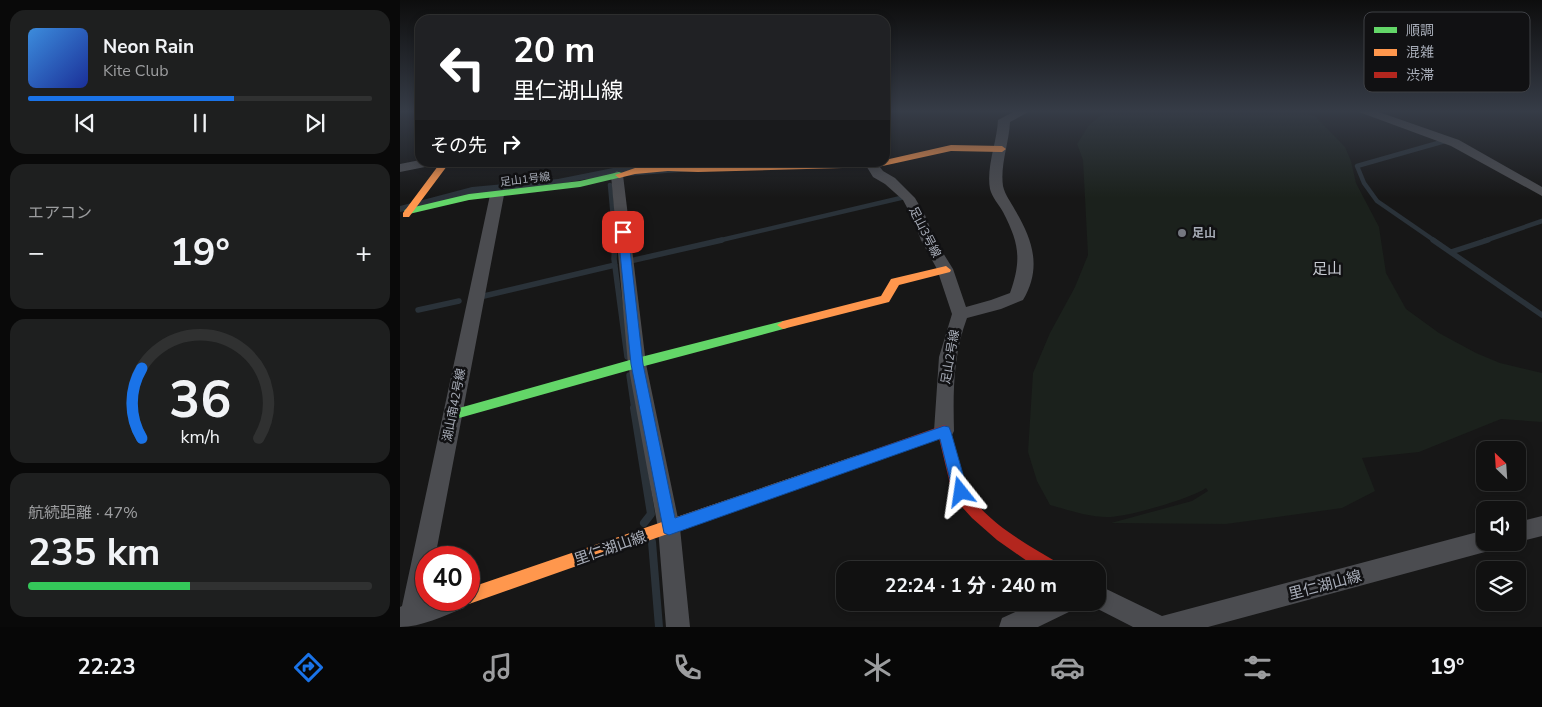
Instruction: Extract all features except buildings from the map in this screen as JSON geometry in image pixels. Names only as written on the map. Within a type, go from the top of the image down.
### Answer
[{"type":"street","name":"足山2号線","points":[[944,432],[944,390],[948,354],[960,314],[995,305],[1017,296],[1027,270],[1028,254],[1022,238],[996,188],[1003,139]]},
{"type":"street","points":[[1445,139],[1455,143],[1542,192]]},
{"type":"street","name":"足山1号線","points":[[890,162],[951,148],[1002,149]]},
{"type":"street","points":[[400,168],[415,165]]},
{"type":"street","points":[[400,221],[442,167]]},
{"type":"street","name":"足山1号線","points":[[409,211],[469,197],[580,184],[635,171],[697,167]]},
{"type":"street","name":"足山3号線","points":[[873,167],[878,174],[890,181],[908,198],[918,215],[928,240],[946,270],[960,314]]},
{"type":"street","points":[[617,175],[637,363],[669,528],[678,627]]},
{"type":"street","name":"湖山南42号線","points":[[406,617],[452,414],[497,195]]},
{"type":"street","points":[[452,414],[637,363],[885,299],[895,282],[946,270]]},
{"type":"street","points":[[944,432],[961,492],[968,502],[983,517],[1042,561]]},
{"type":"street","name":"里仁湖山線","points":[[480,592],[944,432]]},
{"type":"street","points":[[1526,530],[1542,526]]},
{"type":"street","name":"里仁湖山線","points":[[1106,601],[1166,627],[1476,543]]},
{"type":"street","points":[[406,617],[424,611]]},
{"type":"street","points":[[1011,627],[1046,611]]},
{"type":"shaded area","points":[[1080,139],[1338,139],[1345,147],[1351,161],[1356,183],[1379,227],[1386,273],[1406,309],[1439,333],[1476,353],[1500,363],[1542,373],[1542,422],[1501,419],[1419,452],[1362,458],[1375,491],[1342,508],[1226,524],[1111,523],[1192,501],[1208,491],[1206,488],[1160,506],[1131,514],[1110,517],[1088,515],[1050,505],[1037,481],[1028,452],[1033,373],[1050,333],[1075,287],[1088,255],[1083,160],[1077,144]]},
{"type":"shaded area","points":[[618,167],[748,167],[587,179],[400,212],[400,206],[472,187],[558,179]]},
{"type":"waterway","points":[[1435,241],[1377,201],[1364,183],[1357,166],[1445,141],[1443,140]]},
{"type":"waterway","points":[[610,185],[615,241]]},
{"type":"waterway","points":[[717,241],[905,197]]},
{"type":"waterway","points":[[1484,241],[1542,221]]},
{"type":"waterway","points":[[630,261],[722,240]]},
{"type":"waterway","points":[[1433,240],[1542,315]]},
{"type":"waterway","points":[[1451,252],[1488,240]]},
{"type":"waterway","points":[[615,241],[615,265]]},
{"type":"waterway","points":[[484,296],[615,265]]},
{"type":"waterway","points":[[615,265],[627,357]]},
{"type":"waterway","points":[[418,310],[459,301]]},
{"type":"waterway","points":[[629,375],[634,409]]},
{"type":"waterway","points":[[634,408],[651,514],[644,523]]},
{"type":"waterway","points":[[652,542],[659,627]]},
{"type":"traffic: fast","points":[[409,211],[469,197],[580,184],[619,175]]},
{"type":"traffic: fast","points":[[452,415],[637,363],[783,325]]},
{"type":"traffic: slow","points":[[890,161],[951,148],[1002,149]]},
{"type":"traffic: slow","points":[[406,215],[442,167]]},
{"type":"traffic: slow","points":[[619,175],[635,171],[668,168],[770,167]]},
{"type":"traffic: slow","points":[[783,325],[885,299],[895,282],[946,270]]},
{"type":"traffic: slow","points":[[480,592],[858,461]]},
{"type":"traffic: jam","points":[[858,461],[944,431],[954,477],[967,502],[1002,535],[1040,561]]},
{"type":"place","name":"足山","points":[[1182,233]]},
{"type":"district","name":"足山","points":[[1327,269]]},
{"type":"route","points":[[623,232],[637,364],[669,528],[944,432],[961,492]]}]
